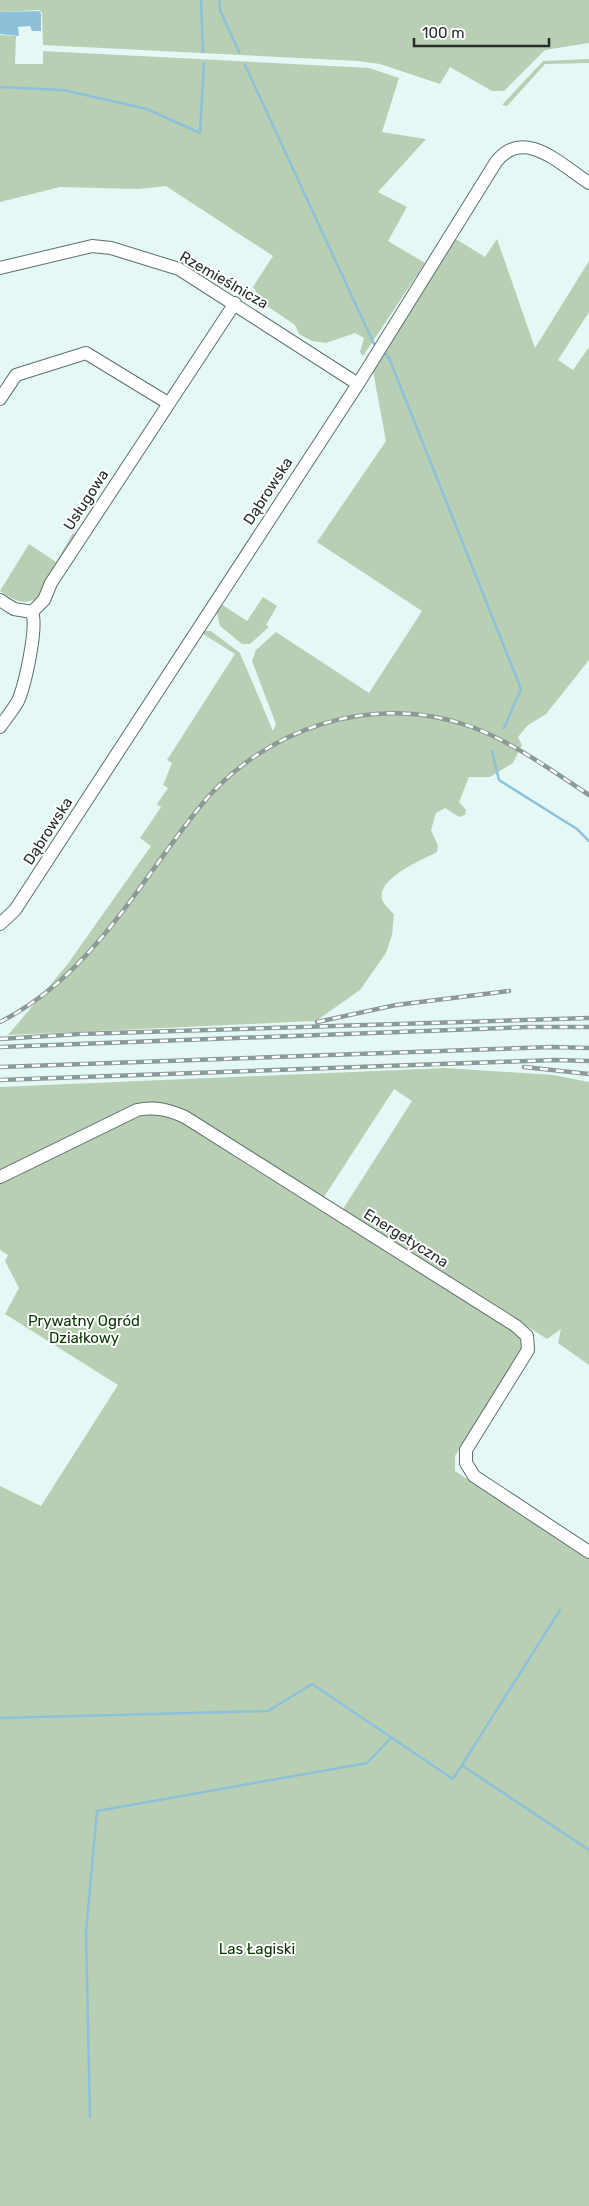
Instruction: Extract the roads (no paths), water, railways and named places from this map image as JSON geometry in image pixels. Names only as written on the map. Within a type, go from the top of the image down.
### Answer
[{"type":"street","name":"Dąbrowska","points":[[0,924],[15,910],[38,876],[358,384],[496,162],[505,152],[518,146],[532,147],[589,184]]},
{"type":"street","name":"Rzemieślnicza","points":[[0,268],[92,246],[111,248],[179,269],[235,303],[358,384]]},
{"type":"street","name":"Usługowa","points":[[32,612],[44,600],[51,583],[235,303]]},
{"type":"street","points":[[0,399],[16,375],[86,353],[168,403]]},
{"type":"street","points":[[0,600],[14,609],[32,612],[35,619],[35,634],[18,700],[0,727]]},
{"type":"street","name":"Energetyczna","points":[[0,1177],[137,1110],[147,1108],[172,1112],[185,1117],[516,1326],[527,1336],[528,1350],[466,1450],[466,1463],[474,1476],[589,1552]]},
{"type":"water","points":[[39,11],[41,14],[41,31],[32,31],[30,26],[18,27],[19,36],[0,34],[0,12]]},
{"type":"waterway","points":[[201,0],[203,52]]},
{"type":"waterway","points":[[219,0],[220,10],[239,52]]},
{"type":"waterway","points":[[0,87],[63,90],[147,109],[200,133],[204,63]]},
{"type":"waterway","points":[[245,65],[374,344]]},
{"type":"waterway","points":[[385,353],[389,358],[521,689],[504,728]]},
{"type":"waterway","points":[[492,751],[499,780],[577,829],[589,841]]},
{"type":"waterway","points":[[0,1718],[268,1711],[312,1684],[453,1779],[560,1610]]},
{"type":"waterway","points":[[90,2117],[86,1932],[97,1811],[367,1763],[392,1737]]},
{"type":"waterway","points":[[463,1766],[589,1850]]},
{"type":"railway","points":[[0,1022],[32,1003],[61,980],[87,955],[133,898],[198,809],[224,781],[254,757],[287,738],[322,724],[359,716],[396,713],[434,717],[472,727],[503,741],[589,795]]},
{"type":"railway","points":[[317,1022],[396,1005],[509,991]]},
{"type":"railway","points":[[0,1039],[79,1034],[589,1018]]},
{"type":"railway","points":[[0,1047],[529,1027],[589,1027]]},
{"type":"railway","points":[[0,1067],[552,1047],[589,1048]]},
{"type":"railway","points":[[0,1080],[555,1060],[589,1061]]},
{"type":"railway","points":[[524,1067],[589,1074]]},
{"type":"park label","name":"Prywatny Ogród Działkowy","points":[[84,1330]]},
{"type":"park label","name":"Las Łagiski","points":[[257,1949]]}]
